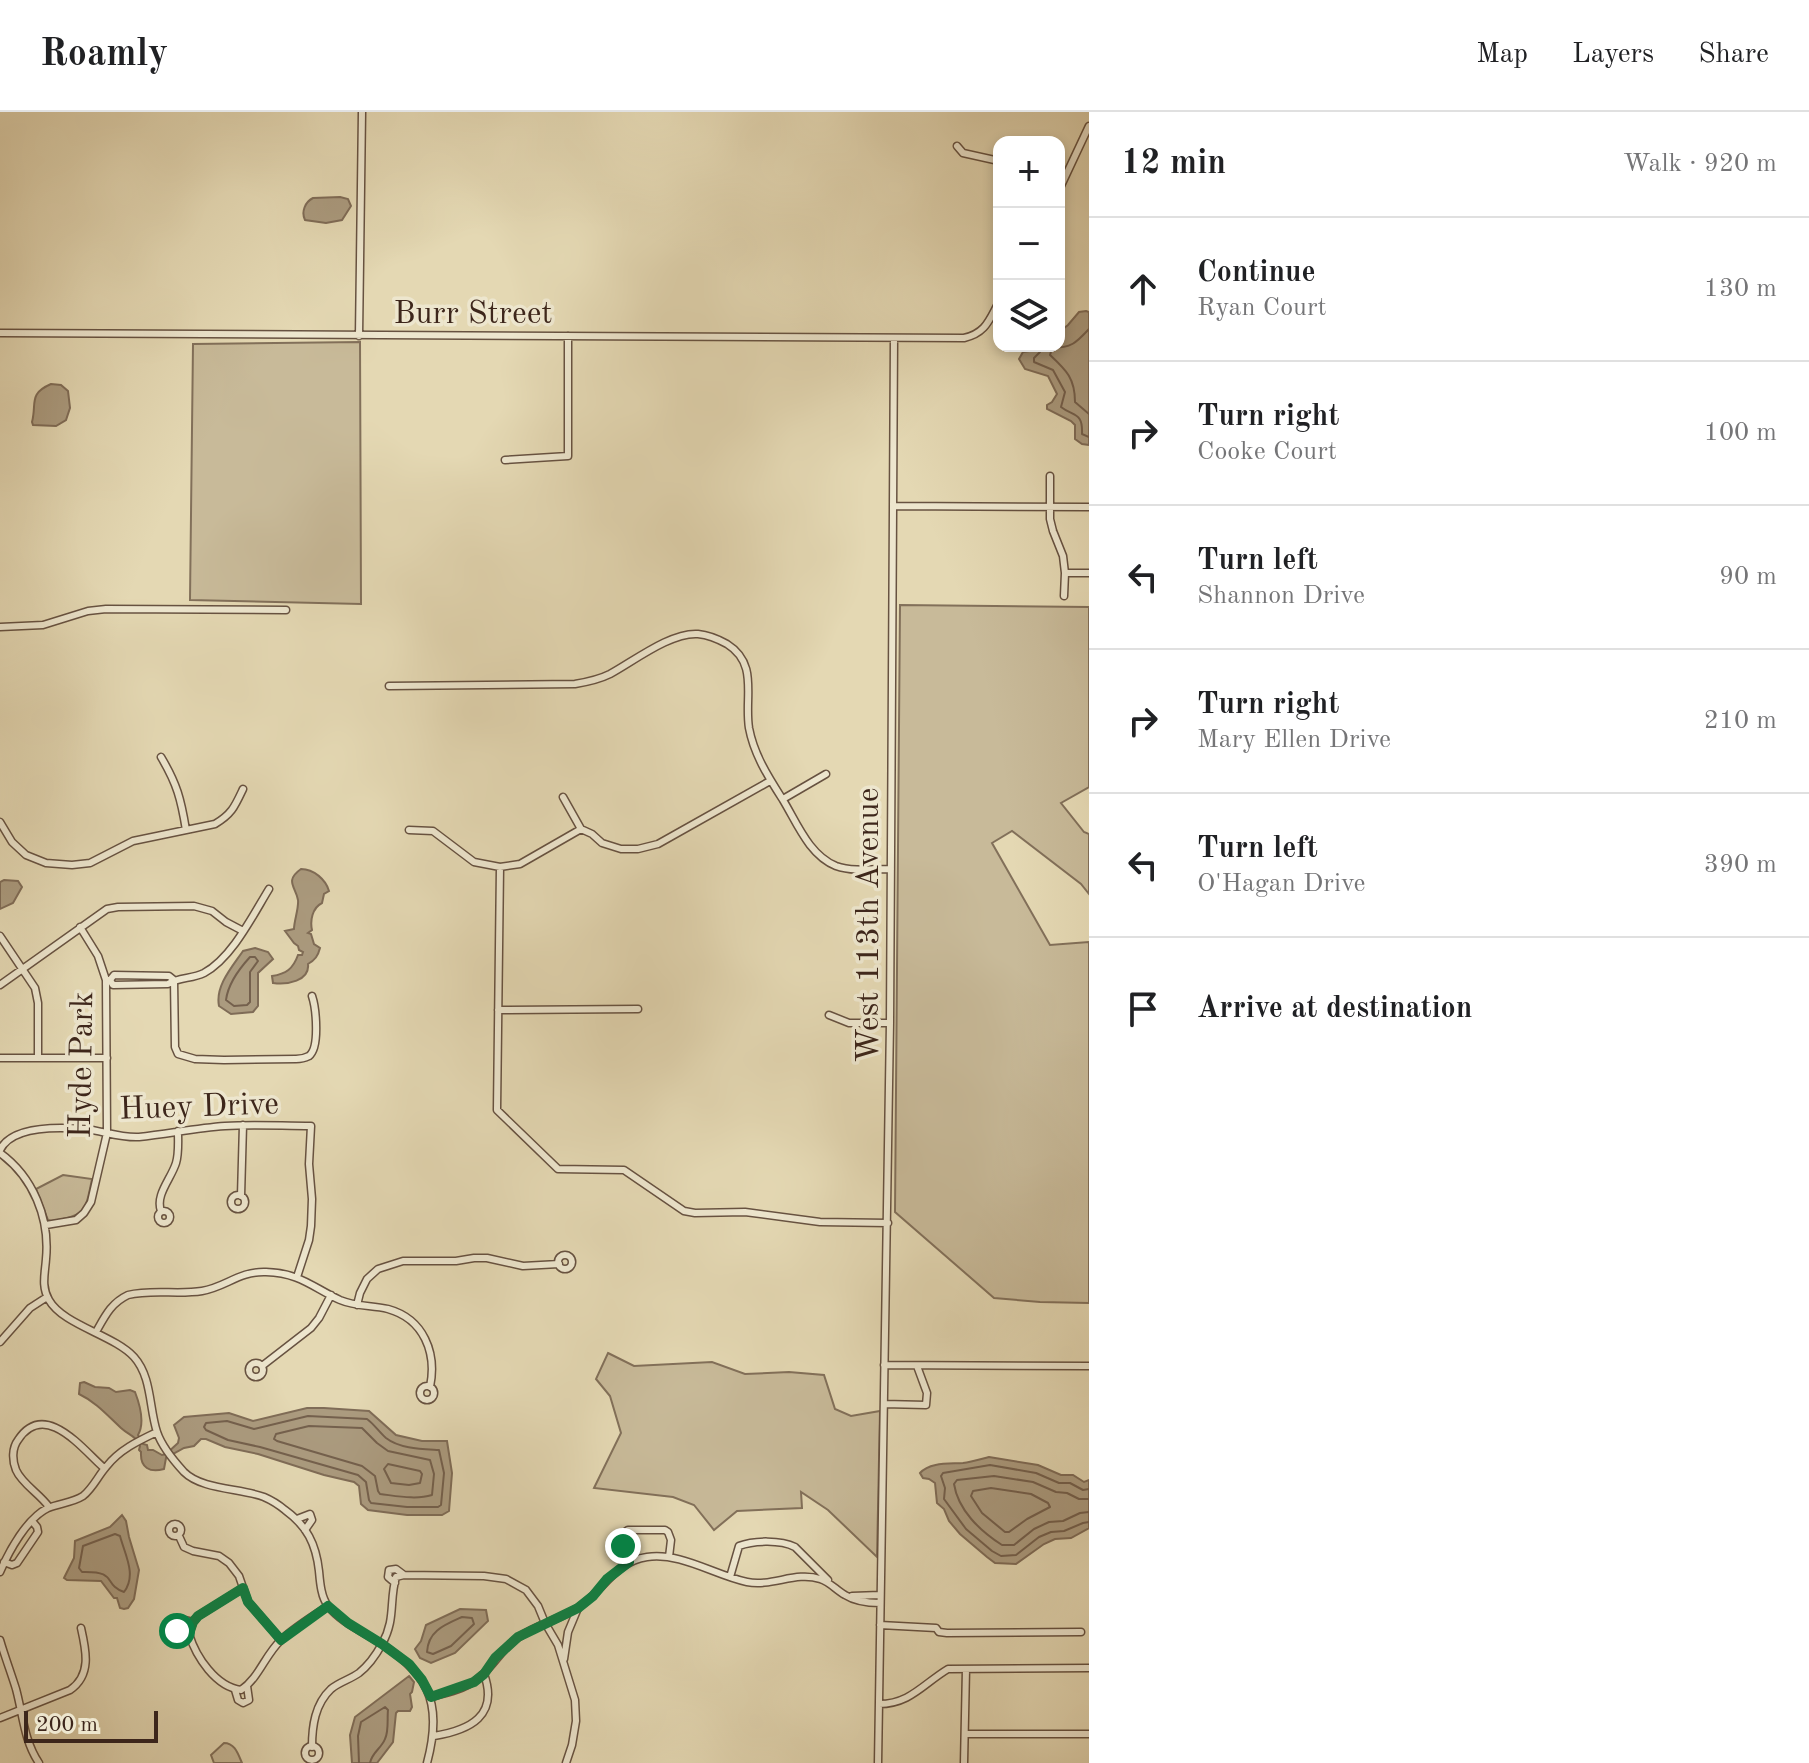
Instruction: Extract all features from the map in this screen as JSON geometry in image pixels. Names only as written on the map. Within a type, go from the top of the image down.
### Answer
[{"type":"street","points":[[359,336],[362,112]]},
{"type":"street","points":[[1065,171],[1089,126]]},
{"type":"street","points":[[957,146],[963,153],[993,160]]},
{"type":"street","name":"Burr Street","points":[[0,333],[964,338],[977,335],[993,313]]},
{"type":"street","points":[[505,460],[568,456],[568,336]]},
{"type":"street","name":"West 113th Avenue","points":[[878,1763],[888,1223],[894,338]]},
{"type":"street","points":[[1050,476],[1053,531],[1063,556],[1065,573],[1064,596]]},
{"type":"street","points":[[894,506],[1089,507]]},
{"type":"street","points":[[1065,573],[1089,573]]},
{"type":"street","points":[[0,627],[43,625],[88,611],[106,609],[286,610]]},
{"type":"street","points":[[389,686],[588,682],[685,634],[719,639],[741,656],[749,682],[749,727],[754,745],[770,781],[803,837],[836,866],[859,870],[891,869]]},
{"type":"street","points":[[161,757],[180,796],[186,830]]},
{"type":"street","points":[[783,799],[826,774]]},
{"type":"street","points":[[563,797],[581,829],[602,843],[621,849],[638,849],[658,844],[770,781]]},
{"type":"street","points":[[0,822],[12,842],[26,855],[46,863],[90,863],[133,841],[215,824],[233,809],[243,789]]},
{"type":"street","points":[[409,830],[433,831],[474,862],[500,867],[520,864],[581,829]]},
{"type":"street","points":[[500,867],[497,1110],[558,1169],[624,1170],[677,1208],[695,1213],[745,1212],[820,1222],[888,1223]]},
{"type":"street","points":[[108,980],[114,975],[189,979],[215,966],[243,931],[269,889]]},
{"type":"street","points":[[0,985],[107,909],[176,904],[194,906],[212,911],[243,931]]},
{"type":"street","name":"Hyde Park","points":[[46,1225],[76,1220],[84,1213],[91,1202],[107,1133],[108,980],[80,927]]},
{"type":"street","points":[[0,936],[32,980],[37,995],[38,1058]]},
{"type":"street","points":[[174,980],[175,1047],[178,1054],[195,1059],[296,1059],[310,1055],[315,1041],[316,1008],[312,996]]},
{"type":"street","points":[[498,1010],[638,1009]]},
{"type":"street","points":[[829,1015],[849,1023],[890,1023]]},
{"type":"street","points":[[0,1058],[107,1058]]},
{"type":"street","points":[[241,1196],[243,1125]]},
{"type":"street","name":"Huey Drive","points":[[0,1151],[3,1143],[15,1135],[35,1130],[63,1128],[139,1137],[243,1125],[311,1126],[311,1226],[297,1277]]},
{"type":"street","points":[[161,1211],[159,1200],[177,1159],[178,1131]]},
{"type":"street","points":[[0,1151],[24,1175],[41,1208],[46,1225],[47,1258],[43,1282],[47,1297],[56,1310],[134,1357],[146,1379],[163,1446],[187,1475],[201,1482],[265,1497],[297,1519],[311,1538],[321,1588],[328,1606],[409,1664],[422,1680],[431,1697],[434,1720],[434,1736],[427,1763]]},
{"type":"street","points":[[357,1305],[367,1279],[378,1269],[403,1261],[487,1258],[523,1266],[559,1264]]},
{"type":"street","points":[[96,1332],[113,1304],[128,1295],[202,1291],[254,1272],[278,1273],[297,1277],[357,1305],[391,1310],[414,1323],[431,1352],[430,1387]]},
{"type":"street","points":[[262,1366],[311,1328],[331,1295]]},
{"type":"street","points":[[0,1342],[30,1308],[47,1297]]},
{"type":"street","points":[[884,1365],[1089,1366]]},
{"type":"street","points":[[884,1404],[927,1404],[927,1393],[917,1366]]},
{"type":"street","points":[[49,1507],[21,1478],[14,1466],[15,1445],[27,1431],[43,1425],[56,1427],[104,1468]]},
{"type":"street","points":[[0,1572],[15,1542],[32,1521],[49,1507],[82,1496],[104,1468],[133,1444],[157,1432]]},
{"type":"street","points":[[297,1519],[310,1514],[312,1520],[305,1530]]},
{"type":"street","points":[[4,1562],[17,1563],[38,1532],[32,1521]]},
{"type":"street","points":[[629,1562],[621,1539],[621,1535],[628,1530],[665,1530],[671,1540],[669,1557]]},
{"type":"street","points":[[179,1536],[184,1547],[219,1556],[229,1563],[239,1576],[248,1602],[281,1640]]},
{"type":"street","points":[[730,1577],[739,1546],[746,1543],[790,1544],[833,1586]]},
{"type":"street","points":[[431,1697],[474,1682],[518,1637],[578,1608],[629,1562],[648,1556],[669,1557],[747,1582],[769,1584],[809,1576],[823,1579],[848,1597],[880,1603]]},
{"type":"street","points":[[809,1561],[809,1576]]},
{"type":"street","points":[[312,1747],[312,1726],[319,1705],[332,1689],[358,1674],[382,1644],[392,1623],[398,1578],[484,1576],[506,1579],[526,1590],[558,1645],[575,1700],[576,1721],[566,1763]]},
{"type":"street","points":[[243,1588],[198,1616],[189,1634],[198,1654],[218,1679],[241,1689],[281,1640],[328,1606]]},
{"type":"street","points":[[848,1597],[880,1595]]},
{"type":"street","points":[[564,1662],[568,1632],[578,1608]]},
{"type":"street","points":[[189,1634],[177,1631],[173,1622],[180,1619],[193,1622]]},
{"type":"street","points":[[880,1625],[936,1628],[939,1632],[947,1633],[1081,1632]]},
{"type":"street","points":[[0,1718],[70,1690],[82,1678],[86,1651],[81,1628]]},
{"type":"street","points":[[0,1640],[26,1737],[39,1763]]},
{"type":"street","points":[[879,1704],[895,1704],[910,1697],[948,1669],[1089,1668]]},
{"type":"street","points":[[964,1763],[966,1669]]},
{"type":"street","points":[[434,1736],[460,1731],[474,1724],[483,1714],[489,1688],[484,1674]]},
{"type":"street","points":[[965,1734],[1089,1734]]},
{"type":"shaded area","points":[[360,342],[361,604],[190,600],[193,344]]},
{"type":"shaded area","points":[[900,605],[1089,607],[1089,787],[1061,803],[1089,834],[1089,894],[1081,884],[1012,831],[992,843],[1050,945],[1089,942],[1089,1303],[994,1298],[895,1212]]},
{"type":"shaded area","points":[[63,1175],[92,1179],[88,1199],[78,1214],[51,1221],[36,1189]]},
{"type":"shaded area","points":[[608,1353],[634,1366],[712,1362],[745,1374],[789,1372],[824,1375],[835,1409],[851,1416],[880,1411],[877,1557],[828,1510],[801,1492],[802,1508],[737,1511],[714,1530],[694,1505],[673,1497],[594,1488],[621,1433],[610,1396],[596,1379]]},
{"type":"shaded area","points":[[224,1743],[233,1747],[242,1763],[214,1763],[211,1755]]},
{"type":"water","points":[[313,198],[348,199],[351,206],[342,220],[326,223],[305,220],[306,205]]},
{"type":"water","points":[[1079,312],[1089,312],[1089,445],[1075,439],[1075,425],[1071,421],[1047,409],[1057,394],[1048,376],[1025,369],[1019,359],[1023,352],[1065,352],[1065,327]]},
{"type":"water","points":[[51,384],[61,385],[68,391],[70,408],[66,420],[56,426],[33,425],[36,395]]},
{"type":"water","points":[[301,869],[319,876],[329,891],[314,911],[312,930],[308,933],[320,948],[301,978],[273,983],[272,976],[288,970],[303,952],[285,931],[294,929],[298,900],[292,881]]},
{"type":"water","points":[[18,881],[22,887],[13,903],[0,909],[0,882]]},
{"type":"water","points":[[255,948],[268,952],[273,959],[258,973],[258,1006],[253,1012],[231,1014],[219,1006],[222,984],[243,951]]},
{"type":"water","points":[[80,1383],[116,1392],[135,1392],[141,1420],[138,1435],[148,1450],[162,1455],[178,1443],[174,1425],[184,1417],[229,1413],[253,1421],[307,1408],[369,1411],[396,1435],[422,1441],[447,1441],[452,1473],[449,1511],[442,1515],[407,1515],[368,1510],[361,1504],[359,1486],[354,1482],[206,1439],[166,1458],[164,1469],[150,1470],[142,1462],[137,1440],[79,1394]]},
{"type":"water","points":[[989,1457],[1038,1465],[1061,1475],[1073,1475],[1084,1482],[1089,1480],[1089,1528],[1071,1538],[1055,1539],[1044,1544],[1016,1564],[995,1563],[949,1521],[944,1509],[937,1503],[935,1483],[923,1478],[920,1473],[934,1465],[966,1463]]},
{"type":"water","points":[[122,1515],[139,1570],[134,1599],[124,1609],[120,1608],[117,1598],[101,1581],[64,1578],[74,1558],[75,1541],[110,1527]]},
{"type":"water","points":[[460,1609],[486,1610],[488,1621],[455,1653],[431,1663],[420,1658],[415,1649],[426,1625]]},
{"type":"water","points":[[409,1676],[414,1682],[410,1694],[412,1707],[410,1711],[396,1713],[393,1742],[377,1763],[352,1763],[350,1735],[355,1717]]},
{"type":"route","points":[[177,1631],[189,1634],[198,1616],[243,1588],[248,1602],[281,1640],[328,1606],[409,1664],[431,1697],[474,1682],[518,1637],[578,1608],[629,1562],[623,1546]]}]
